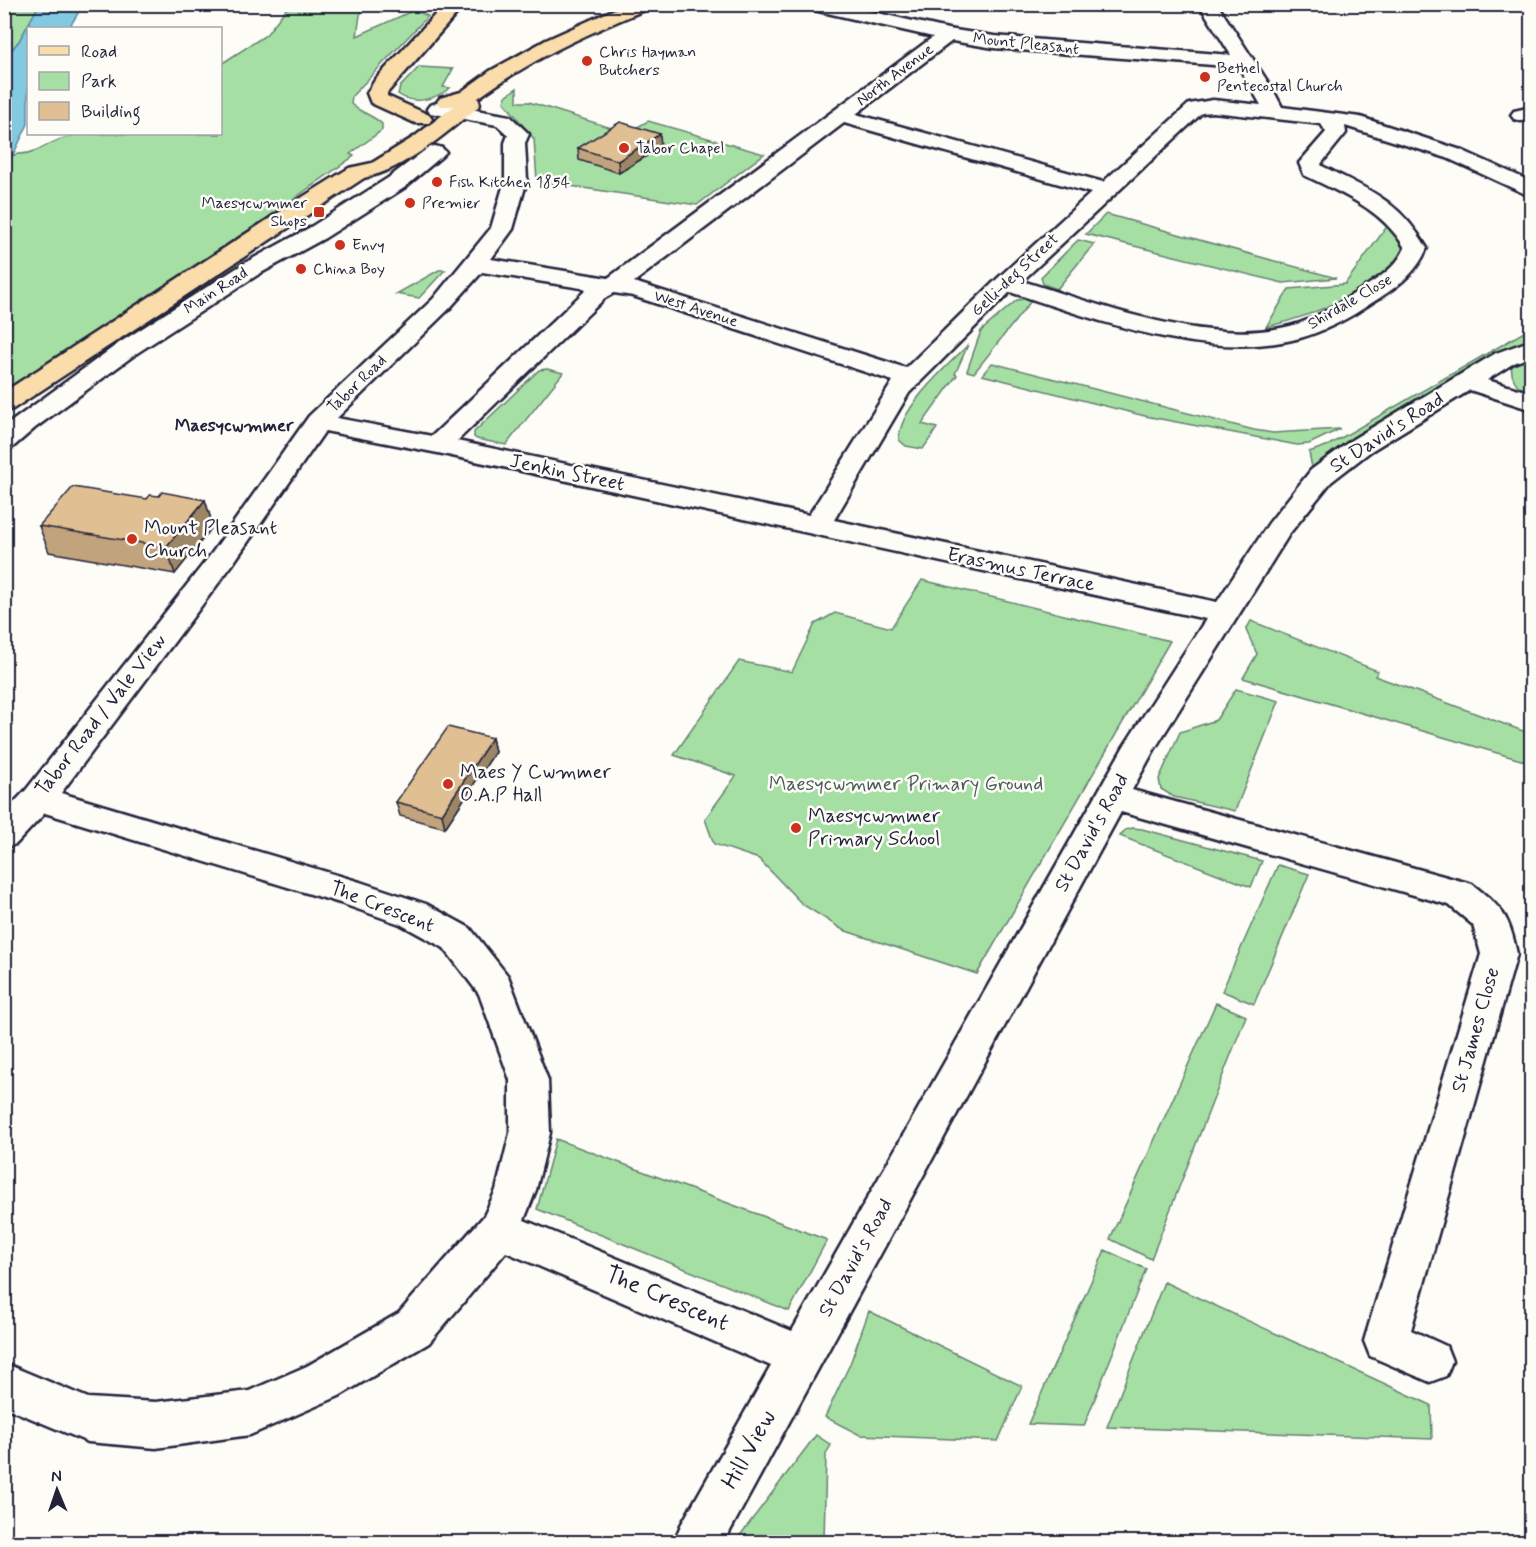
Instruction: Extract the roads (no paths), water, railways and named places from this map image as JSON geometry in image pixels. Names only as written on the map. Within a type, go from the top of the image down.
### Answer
[{"type":"main road","points":[[439,112],[385,104],[378,99],[377,93],[382,84],[456,4]]},
{"type":"main road","name":"Main Road","points":[[4,404],[333,187],[357,173],[379,168],[439,112],[533,54],[598,22],[644,4]]},
{"type":"street","name":"Mount Pleasant","points":[[811,4],[948,35],[994,42],[1243,62]]},
{"type":"street","points":[[1208,4],[1263,90],[1271,104],[1272,112]]},
{"type":"street","name":"North Avenue","points":[[438,445],[597,293],[624,279],[948,35]]},
{"type":"street","name":"Gelli-deg Street","points":[[816,527],[899,389],[1006,283],[1196,108],[1213,106],[1353,120],[1454,154],[1532,191]]},
{"type":"street","name":"Tabor Road","points":[[173,622],[222,559],[318,422],[441,304],[476,264],[502,229],[516,180],[515,143],[439,112]]},
{"type":"street","points":[[841,116],[1106,190]]},
{"type":"street","name":"Shirdale Close","points":[[1006,283],[1188,334],[1257,338],[1289,334],[1316,325],[1393,279],[1412,261],[1416,248],[1409,234],[1391,212],[1347,186],[1312,170],[1310,163],[1336,133],[1336,128],[1327,118]]},
{"type":"street","name":"Main Road","points":[[4,441],[26,422],[128,348],[250,269],[317,233],[396,183],[435,152]]},
{"type":"street","points":[[333,187],[372,198]]},
{"type":"street","name":"West Avenue","points":[[476,264],[637,290],[910,378]]},
{"type":"street","name":"St David's Road","points":[[800,1358],[1140,747],[1279,529],[1321,476],[1362,445],[1505,358],[1532,347]]},
{"type":"street","points":[[1468,382],[1532,402]]},
{"type":"street","name":"Jenkin Street","points":[[318,422],[438,445],[816,527]]},
{"type":"street","name":"Erasmus Terrace","points":[[816,527],[1192,606],[1225,615]]},
{"type":"street","name":"Tabor Road / Vale View","points":[[4,835],[38,799],[173,622]]},
{"type":"street","name":"St James Close","points":[[1112,797],[1460,894],[1486,915],[1494,930],[1499,954],[1386,1341],[1430,1361]]},
{"type":"street","name":"The Crescent","points":[[4,1385],[88,1420],[156,1425],[250,1413],[323,1381],[414,1328],[499,1229],[516,1190],[530,1133],[529,1080],[495,987],[457,938],[413,914],[348,892],[38,799]]},
{"type":"street","name":"The Crescent","points":[[499,1229],[777,1346],[800,1358]]},
{"type":"street","name":"Hill View","points":[[698,1542],[800,1358]]},
{"type":"water","points":[[39,5],[83,5],[70,27],[27,27],[27,126],[14,153],[5,161],[5,58],[19,41]]},
{"type":"place","name":"Chris Hayman Butchers","points":[[587,61]]},
{"type":"place","name":"Bethel Pentecostal Church","points":[[1205,77]]},
{"type":"place","name":"Tabor Chapel","points":[[624,148]]},
{"type":"place","name":"Fish Kitchen 1854","points":[[437,182]]},
{"type":"place","name":"Premier","points":[[410,203]]},
{"type":"place","name":"Maesycwmmer Shops","points":[[319,212]]},
{"type":"place","name":"Envy","points":[[340,245]]},
{"type":"place","name":"China Boy","points":[[301,269]]},
{"type":"place","name":"Mount Pleasant Church","points":[[132,539]]},
{"type":"place","name":"Maes Y Cwmmer O.A.P Hall","points":[[448,784]]},
{"type":"place","name":"Maesycwmmer Primary School","points":[[796,828]]},
{"type":"district","name":"Maesycwmmer","points":[[234,426]]},
{"type":"park label","name":"Maesycwmmer Primary Ground","points":[[906,784]]}]
